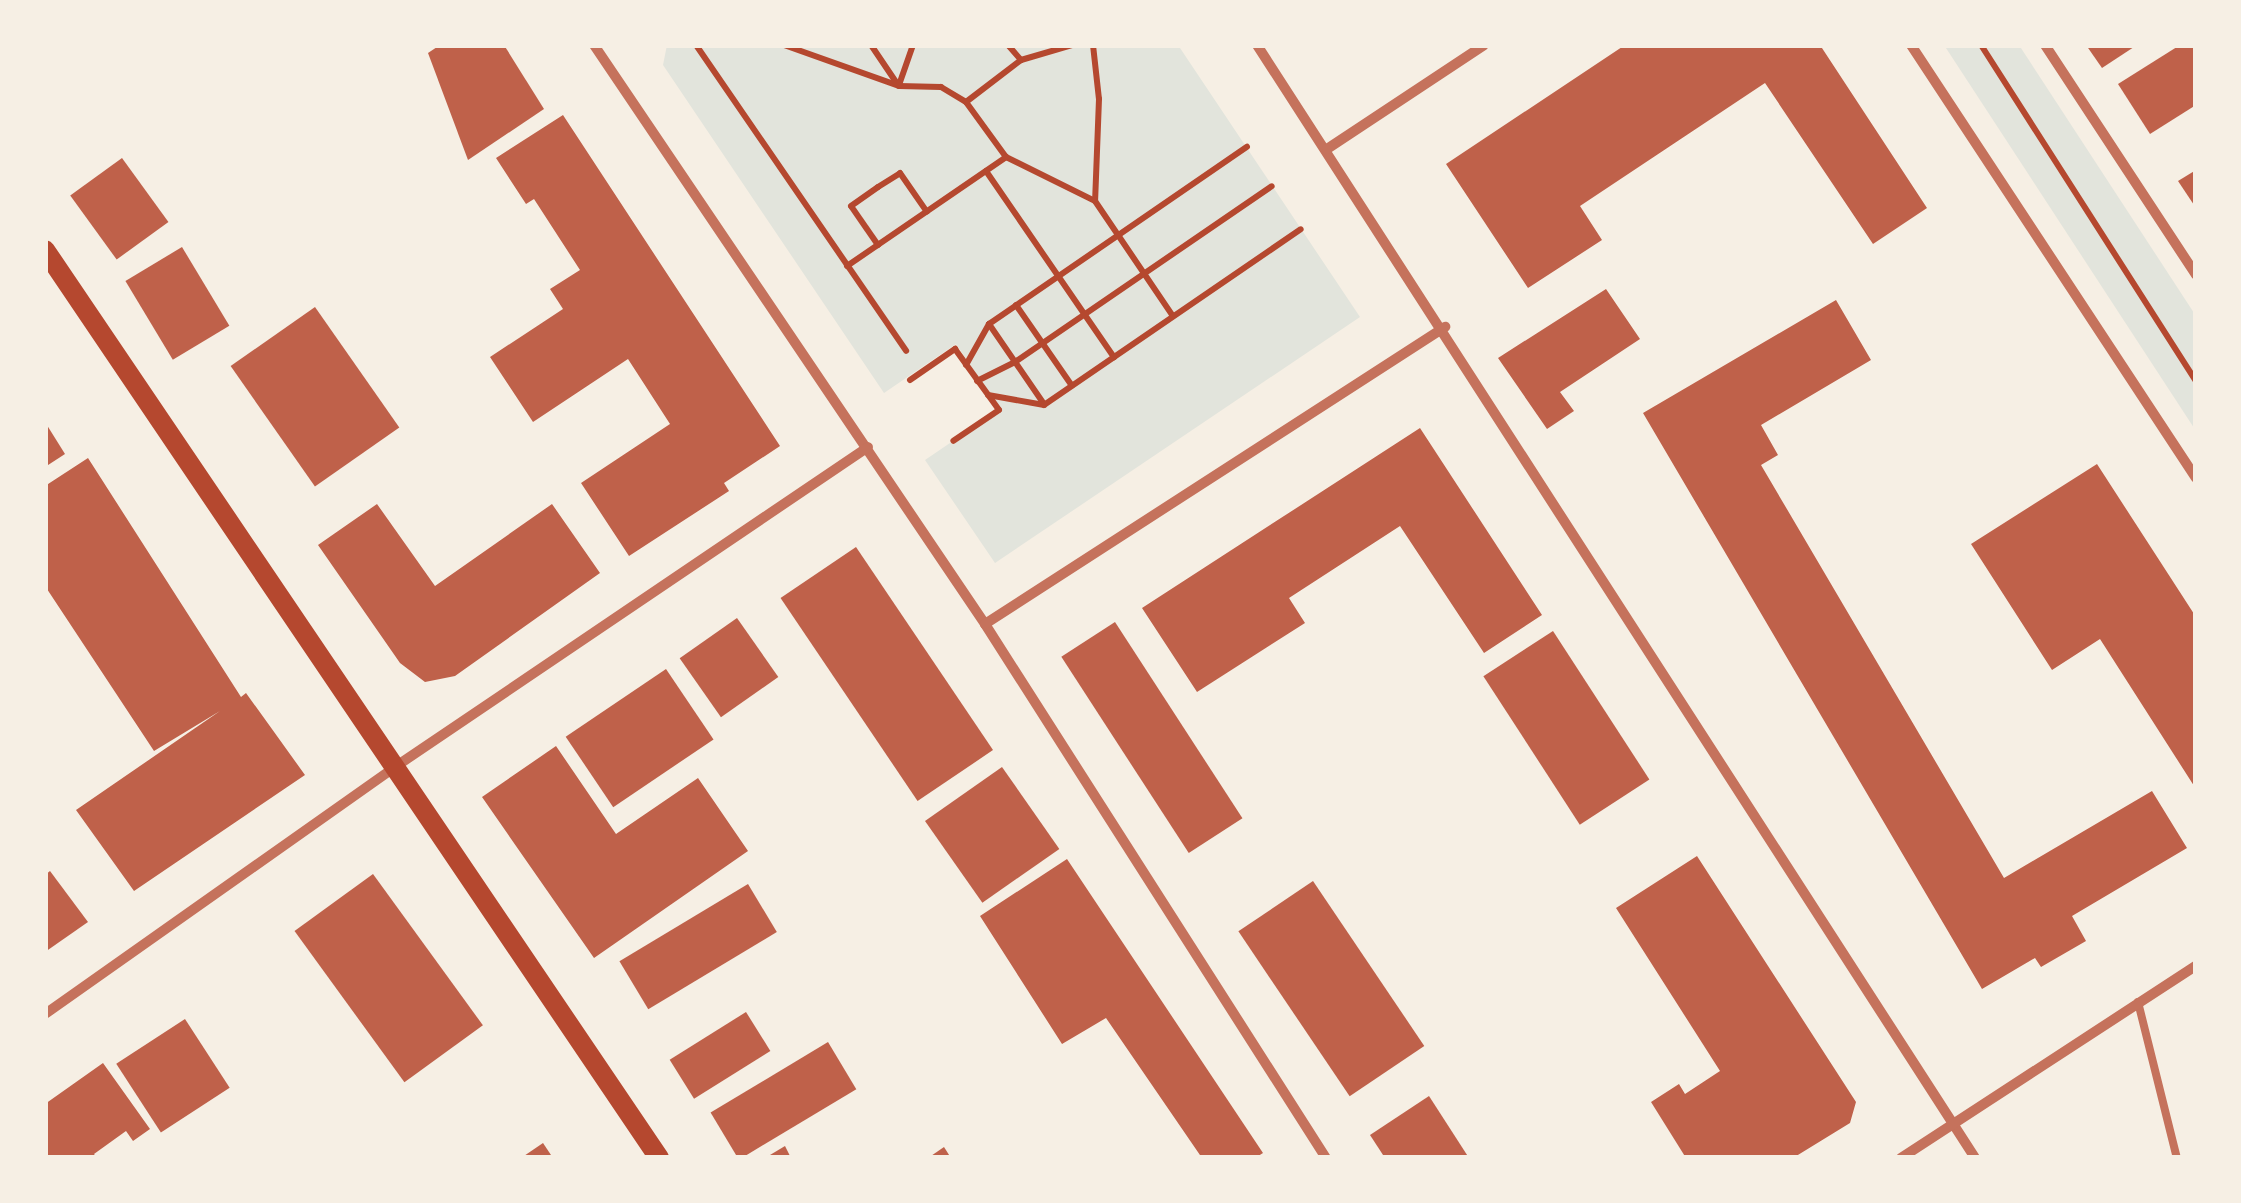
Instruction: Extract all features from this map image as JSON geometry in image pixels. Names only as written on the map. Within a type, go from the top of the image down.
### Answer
[{"type":"main road","points":[[45,250],[660,1158]]},
{"type":"street","points":[[594,45],[868,447],[1326,1158]]},
{"type":"street","points":[[1257,45],[1444,327],[1976,1158]]},
{"type":"street","points":[[1327,149],[1484,45]]},
{"type":"street","points":[[1911,45],[2196,478]]},
{"type":"street","points":[[2045,45],[2196,275]]},
{"type":"street","points":[[984,624],[1444,327]]},
{"type":"street","points":[[45,1014],[395,766],[868,447]]},
{"type":"street","points":[[1901,1158],[2138,1000],[2196,966]]},
{"type":"lane","points":[[2138,1000],[2177,1158]]},
{"type":"path","points":[[696,45],[906,351]]},
{"type":"path","points":[[784,45],[899,86],[940,87],[966,102],[1006,157],[1095,201],[1174,316]]},
{"type":"path","points":[[871,45],[899,86]]},
{"type":"path","points":[[899,86],[913,45]]},
{"type":"path","points":[[1008,45],[1022,60]]},
{"type":"path","points":[[966,102],[1022,60],[1072,45]]},
{"type":"path","points":[[1093,45],[1099,99],[1095,201]]},
{"type":"path","points":[[1981,45],[2196,382]]},
{"type":"path","points":[[966,364],[988,324],[1247,147]]},
{"type":"path","points":[[848,266],[1006,157]]},
{"type":"path","points":[[986,171],[1114,357]]},
{"type":"path","points":[[878,245],[851,206],[900,172],[926,212]]},
{"type":"path","points":[[977,381],[1043,344],[1272,186]]},
{"type":"path","points":[[988,395],[1044,405],[1301,229]]},
{"type":"path","points":[[1016,305],[1072,386]]},
{"type":"path","points":[[988,324],[1044,405]]},
{"type":"path","points":[[910,380],[955,349],[988,395],[998,410],[953,442]]},
{"type":"shaded area","points":[[667,45],[1178,45],[1360,317],[995,563],[925,460],[1000,409],[956,344],[884,393],[663,65]]},
{"type":"shaded area","points":[[1944,45],[2019,45],[2196,316],[2196,431]]},
{"type":"building","points":[[440,45],[504,45],[544,109],[468,160],[428,53]]},
{"type":"building","points":[[1625,45],[1820,45],[1927,208],[1873,244],[1765,83],[1580,206],[1602,240],[1528,288],[1446,164]]},
{"type":"building","points":[[2086,45],[2137,45],[2102,68]]},
{"type":"building","points":[[2180,45],[2196,45],[2196,105],[2150,134],[2118,84]]},
{"type":"building","points":[[563,115],[780,446],[724,483],[729,491],[629,556],[581,483],[670,424],[628,359],[533,422],[490,357],[563,309],[550,289],[580,270],[534,199],[526,204],[496,158]]},
{"type":"building","points":[[122,158],[168,222],[117,260],[70,196]]},
{"type":"building","points":[[2196,170],[2196,208],[2178,181]]},
{"type":"building","points":[[182,247],[229,326],[173,360],[125,281]]},
{"type":"building","points":[[1606,289],[1640,339],[1560,392],[1574,411],[1547,429],[1498,358]]},
{"type":"building","points":[[1836,300],[1871,360],[1761,425],[1778,455],[1761,465],[2004,878],[2152,791],[2187,848],[2072,916],[2086,941],[2041,967],[2035,958],[1982,989],[1643,413]]},
{"type":"building","points":[[315,307],[399,427],[315,486],[231,366]]},
{"type":"building","points":[[45,422],[65,454],[45,467]]},
{"type":"building","points":[[1420,428],[1542,615],[1484,653],[1400,526],[1289,598],[1305,623],[1197,692],[1142,608]]},
{"type":"building","points":[[88,458],[241,697],[246,693],[305,775],[134,891],[76,810],[220,711],[154,751],[45,586],[45,486]]},
{"type":"building","points":[[2097,464],[2196,617],[2196,789],[2100,639],[2052,670],[1971,544]]},
{"type":"building","points":[[377,504],[435,586],[552,504],[600,573],[455,676],[425,682],[400,663],[318,545]]},
{"type":"building","points":[[856,547],[993,750],[918,801],[781,598]]},
{"type":"building","points":[[737,618],[778,677],[721,717],[680,658]]},
{"type":"building","points":[[1115,622],[1242,818],[1189,853],[1061,657]]},
{"type":"building","points":[[1553,631],[1649,779],[1580,825],[1483,676]]},
{"type":"building","points":[[666,669],[714,739],[613,807],[566,737]]},
{"type":"building","points":[[556,746],[616,834],[698,778],[748,851],[594,958],[482,797]]},
{"type":"building","points":[[1002,767],[1059,849],[982,903],[925,821]]},
{"type":"building","points":[[1697,856],[1856,1102],[1850,1123],[1793,1158],[1686,1158],[1651,1102],[1679,1084],[1685,1094],[1720,1071],[1616,908]]},
{"type":"building","points":[[1067,859],[1263,1153],[1255,1158],[1202,1158],[1106,1018],[1062,1044],[980,916]]},
{"type":"building","points":[[50,871],[88,922],[45,952],[45,875]]},
{"type":"building","points":[[373,874],[483,1025],[404,1082],[295,931]]},
{"type":"building","points":[[1313,881],[1424,1046],[1350,1096],[1238,931]]},
{"type":"building","points":[[748,884],[777,932],[648,1009],[619,961]]},
{"type":"building","points":[[746,1012],[770,1051],[694,1099],[670,1060]]},
{"type":"building","points":[[185,1019],[230,1088],[161,1132],[116,1064]]},
{"type":"building","points":[[828,1042],[856,1089],[742,1158],[738,1158],[711,1113]]},
{"type":"building","points":[[103,1063],[150,1129],[133,1141],[126,1131],[94,1154],[97,1158],[45,1158],[45,1104]]},
{"type":"building","points":[[1429,1096],[1469,1158],[1385,1158],[1370,1135]]},
{"type":"building","points":[[543,1143],[553,1158],[521,1158]]},
{"type":"building","points":[[785,1146],[791,1158],[765,1158]]},
{"type":"building","points":[[944,1147],[951,1158],[928,1158]]}]
